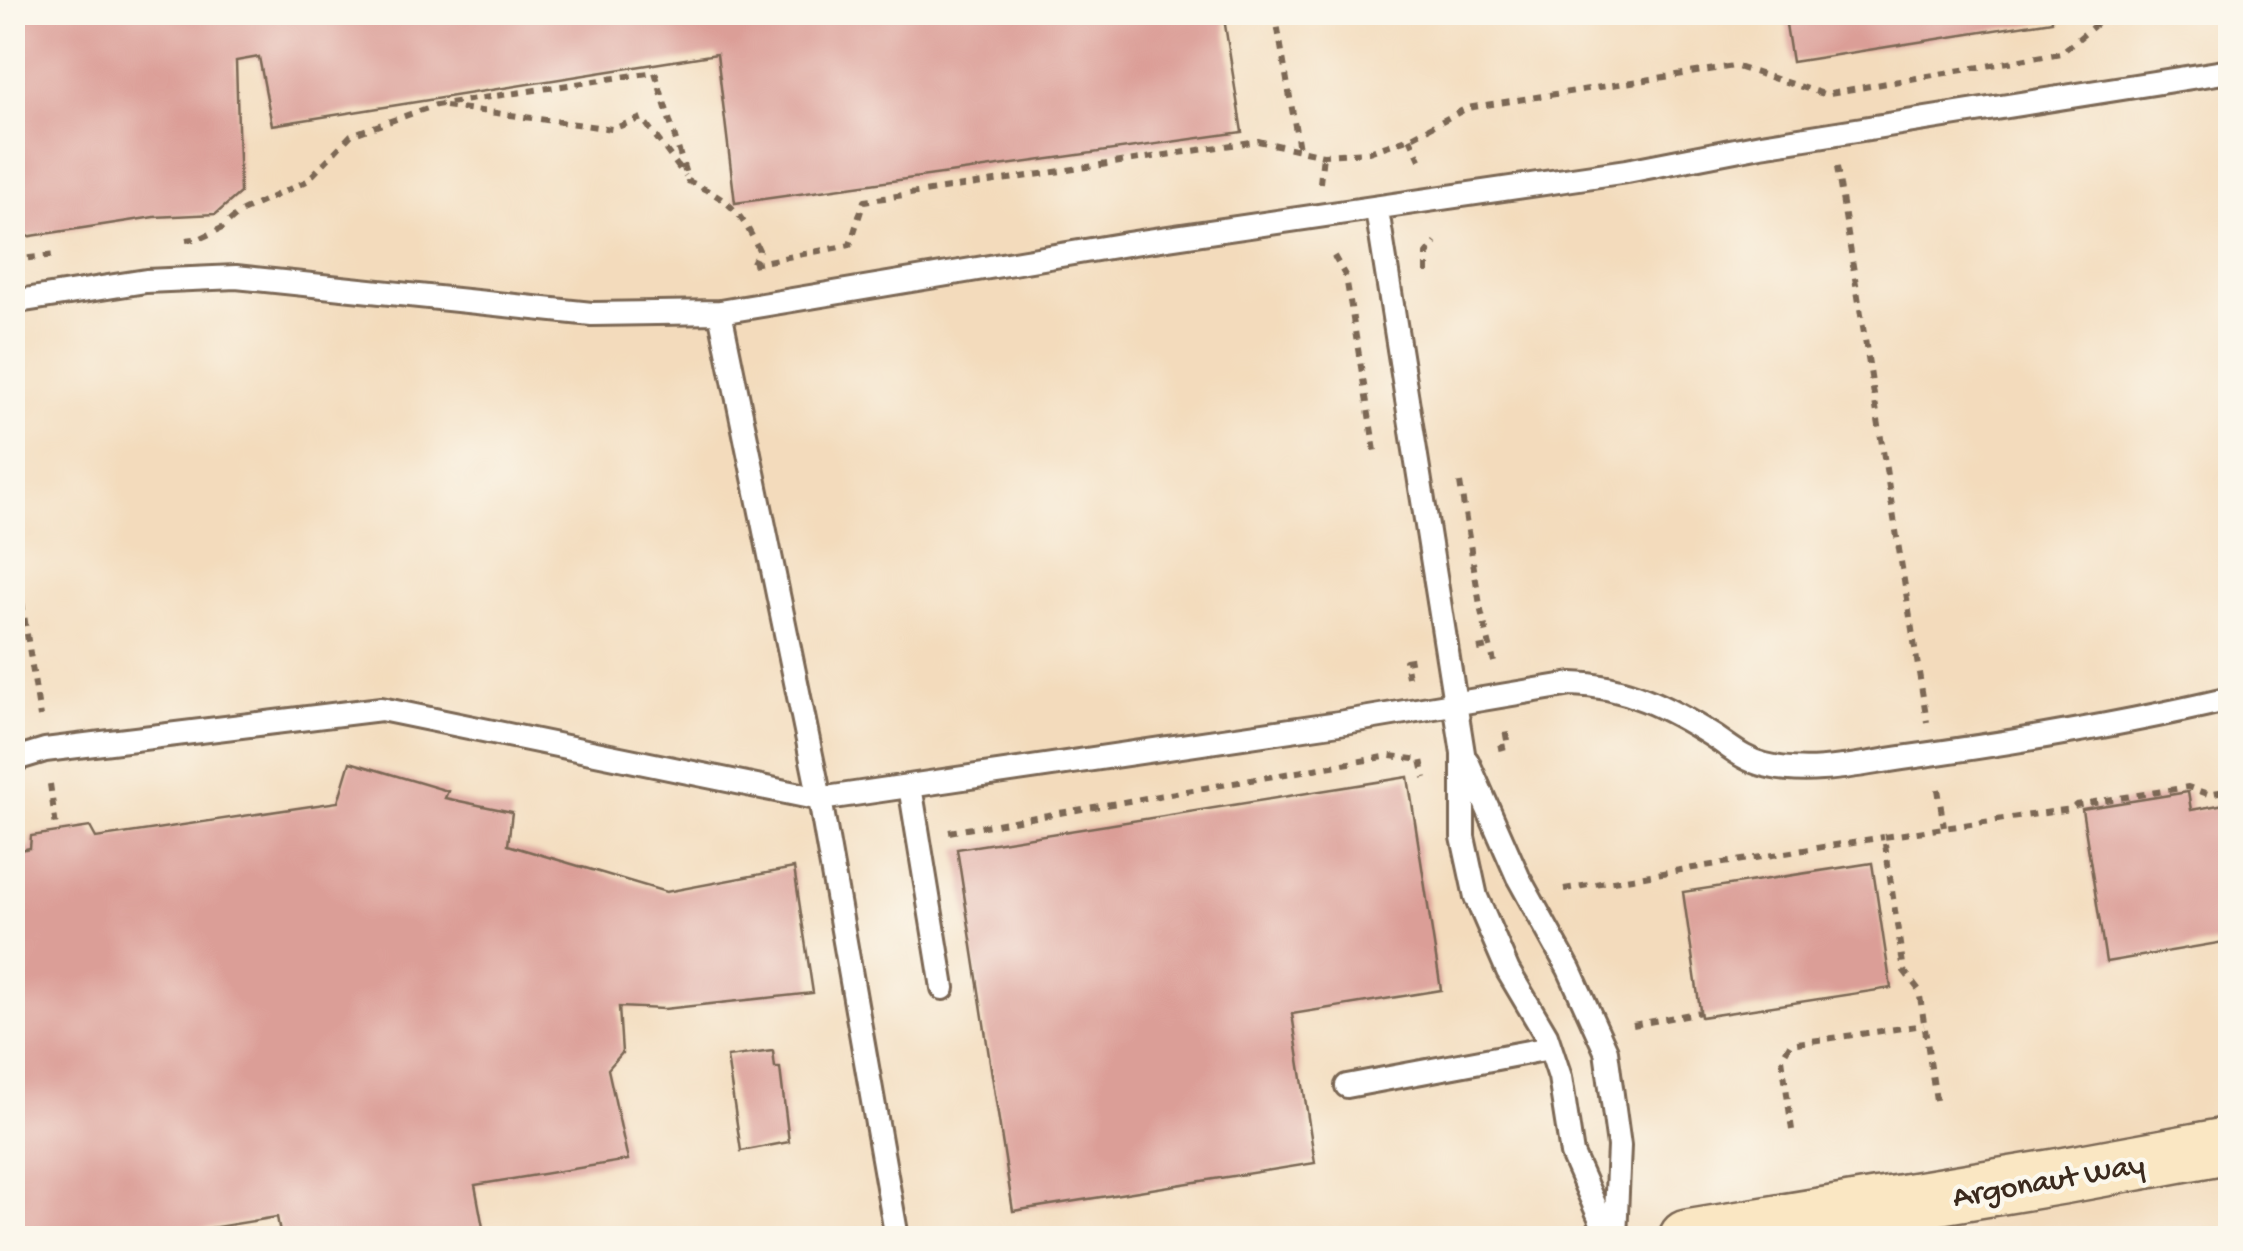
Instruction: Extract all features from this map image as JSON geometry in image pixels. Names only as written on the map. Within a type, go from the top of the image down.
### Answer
[{"type":"street","name":"Argonaut Way","points":[[1687,1238],[2230,1145]]},
{"type":"lane","points":[[12,302],[146,281],[236,277],[592,314],[720,312],[1127,244],[1628,171],[2230,71]]},
{"type":"lane","points":[[1377,210],[1464,754],[1463,836],[1476,897],[1496,946],[1529,1001],[1550,1048],[1560,1077],[1572,1154],[1612,1238]]},
{"type":"lane","points":[[720,312],[820,799],[896,1238]]},
{"type":"lane","points":[[12,760],[45,750],[381,709],[820,799],[1572,684],[1604,685],[1631,693],[1742,756],[1767,766],[1803,769],[1932,754],[2137,721],[2230,699]]},
{"type":"lane","points":[[1464,754],[1518,877],[1569,969],[1606,1051],[1619,1146],[1612,1238]]},
{"type":"lane","points":[[910,786],[943,988]]},
{"type":"lane","points":[[1347,1086],[1550,1048]]},
{"type":"path","points":[[1276,12],[1299,150]]},
{"type":"path","points":[[436,105],[612,129],[642,118],[688,180],[725,198],[750,231],[759,250],[752,264],[850,245],[864,202],[1258,141],[1324,155],[1369,152],[1410,138],[1467,108],[1734,66],[1824,94],[2061,53],[2111,12]]},
{"type":"path","points":[[182,240],[202,238],[222,228],[240,212],[306,180],[351,135],[436,105],[655,72],[688,180]]},
{"type":"path","points":[[1824,94],[1944,827]]},
{"type":"path","points":[[1429,286],[1427,254],[1436,243]]},
{"type":"path","points":[[12,260],[69,254]]},
{"type":"path","points":[[1334,256],[1346,277],[1378,472]]},
{"type":"path","points":[[1460,477],[1481,610],[1492,646]]},
{"type":"path","points":[[12,539],[56,827]]},
{"type":"path","points":[[1405,660],[1408,648]]},
{"type":"path","points":[[918,838],[1390,756],[1421,760],[1425,780]]},
{"type":"path","points":[[1554,891],[2188,787],[2208,794],[2230,790]]},
{"type":"path","points":[[1884,836],[1904,971],[1918,990],[1936,1100]]},
{"type":"path","points":[[1622,1028],[1701,1012]]},
{"type":"path","points":[[1792,1130],[1782,1058],[1790,1044],[1924,1025]]},
{"type":"building","points":[[12,12],[1223,12],[1242,132],[735,203],[717,54],[272,125],[259,57],[236,61],[240,193],[216,214],[154,217],[12,239]]},
{"type":"building","points":[[1784,12],[2051,12],[2052,21],[1792,62]]},
{"type":"building","points":[[350,762],[448,791],[445,798],[512,812],[508,845],[666,892],[794,868],[813,993],[664,1009],[619,1007],[622,1053],[608,1069],[628,1160],[475,1185],[485,1238],[281,1238],[277,1217],[150,1238],[12,1238],[12,852],[30,848],[31,836],[90,827],[96,838],[338,802]]},
{"type":"building","points":[[1408,777],[1441,990],[1292,1014],[1315,1163],[1013,1211],[957,849]]},
{"type":"building","points":[[2188,792],[2191,810],[2230,803],[2230,941],[2106,962],[2082,809]]},
{"type":"building","points":[[1872,863],[1891,988],[1701,1017],[1683,892]]},
{"type":"building","points":[[773,1051],[775,1068],[780,1068],[789,1142],[741,1151],[727,1057]]}]
